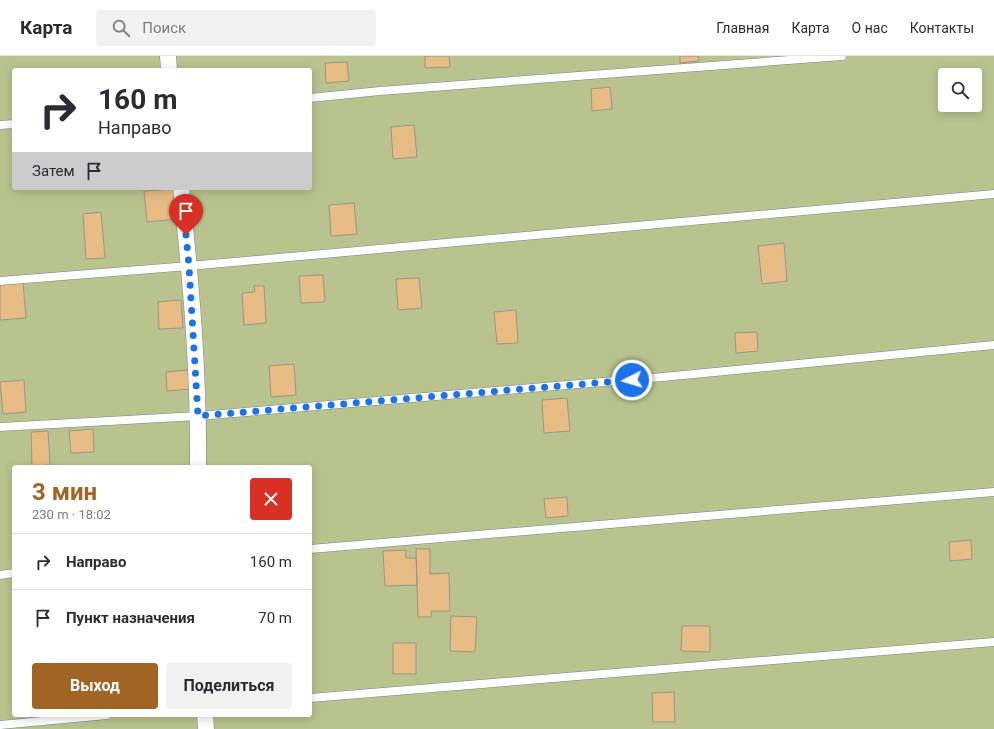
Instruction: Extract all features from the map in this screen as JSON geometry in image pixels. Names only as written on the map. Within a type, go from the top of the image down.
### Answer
[{"type":"street","points":[[168,56],[169,68]]},
{"type":"street","points":[[181,190],[189,266],[198,416],[198,465]]},
{"type":"street","points":[[205,717],[206,729]]},
{"type":"lane","points":[[312,98],[380,91],[842,56]]},
{"type":"lane","points":[[0,125],[12,124]]},
{"type":"lane","points":[[0,281],[189,266],[994,194]]},
{"type":"lane","points":[[0,427],[198,416],[663,377],[994,345]]},
{"type":"lane","points":[[312,549],[994,492]]},
{"type":"lane","points":[[0,575],[12,573]]},
{"type":"lane","points":[[312,698],[994,642]]},
{"type":"lane","points":[[0,725],[86,717]]},
{"type":"green space","points":[[0,56],[994,56],[994,729],[0,729]]},
{"type":"building","points":[[425,56],[449,56],[450,67],[425,68]]},
{"type":"building","points":[[680,56],[698,56],[699,61],[680,63]]},
{"type":"building","points":[[347,62],[349,81],[326,83],[325,63]]},
{"type":"building","points":[[610,87],[612,109],[592,111],[591,89]]},
{"type":"building","points":[[414,125],[417,157],[393,159],[391,127]]},
{"type":"building","points":[[175,190],[178,219],[147,222],[144,191]]},
{"type":"building","points":[[354,203],[357,234],[331,236],[329,205]]},
{"type":"building","points":[[101,212],[105,258],[86,259],[83,214]]},
{"type":"building","points":[[784,243],[787,281],[762,284],[758,246]]},
{"type":"building","points":[[323,275],[325,302],[301,303],[299,276]]},
{"type":"building","points":[[419,278],[422,308],[398,310],[396,279]]},
{"type":"building","points":[[23,283],[26,318],[0,320],[0,285]]},
{"type":"building","points":[[254,286],[264,286],[266,323],[244,325],[242,293],[255,292]]},
{"type":"building","points":[[181,300],[183,328],[159,329],[158,302]]},
{"type":"building","points":[[516,310],[518,343],[497,344],[494,312]]},
{"type":"building","points":[[757,332],[758,351],[736,353],[735,333]]},
{"type":"building","points":[[294,364],[296,395],[271,397],[269,366]]},
{"type":"building","points":[[188,370],[190,389],[167,391],[166,372]]},
{"type":"building","points":[[24,380],[26,412],[3,414],[0,382]]},
{"type":"building","points":[[567,398],[570,431],[544,433],[542,400]]},
{"type":"building","points":[[93,429],[94,452],[71,453],[69,431]]},
{"type":"building","points":[[48,431],[50,465],[32,465],[31,432]]},
{"type":"building","points":[[567,497],[568,516],[546,518],[544,499]]},
{"type":"building","points":[[971,540],[972,559],[950,561],[949,542]]},
{"type":"building","points":[[416,549],[430,549],[430,574],[449,573],[450,611],[431,611],[431,617],[418,617]]},
{"type":"building","points":[[406,550],[406,558],[416,558],[417,585],[385,586],[383,551]]},
{"type":"building","points":[[451,616],[477,617],[475,652],[450,651]]},
{"type":"building","points":[[682,626],[710,626],[710,652],[681,651]]},
{"type":"building","points":[[393,643],[416,643],[416,674],[393,674]]},
{"type":"building","points":[[674,692],[675,722],[653,722],[652,693]]},
{"type":"route","points":[[186,235],[198,416],[632,380]]}]
